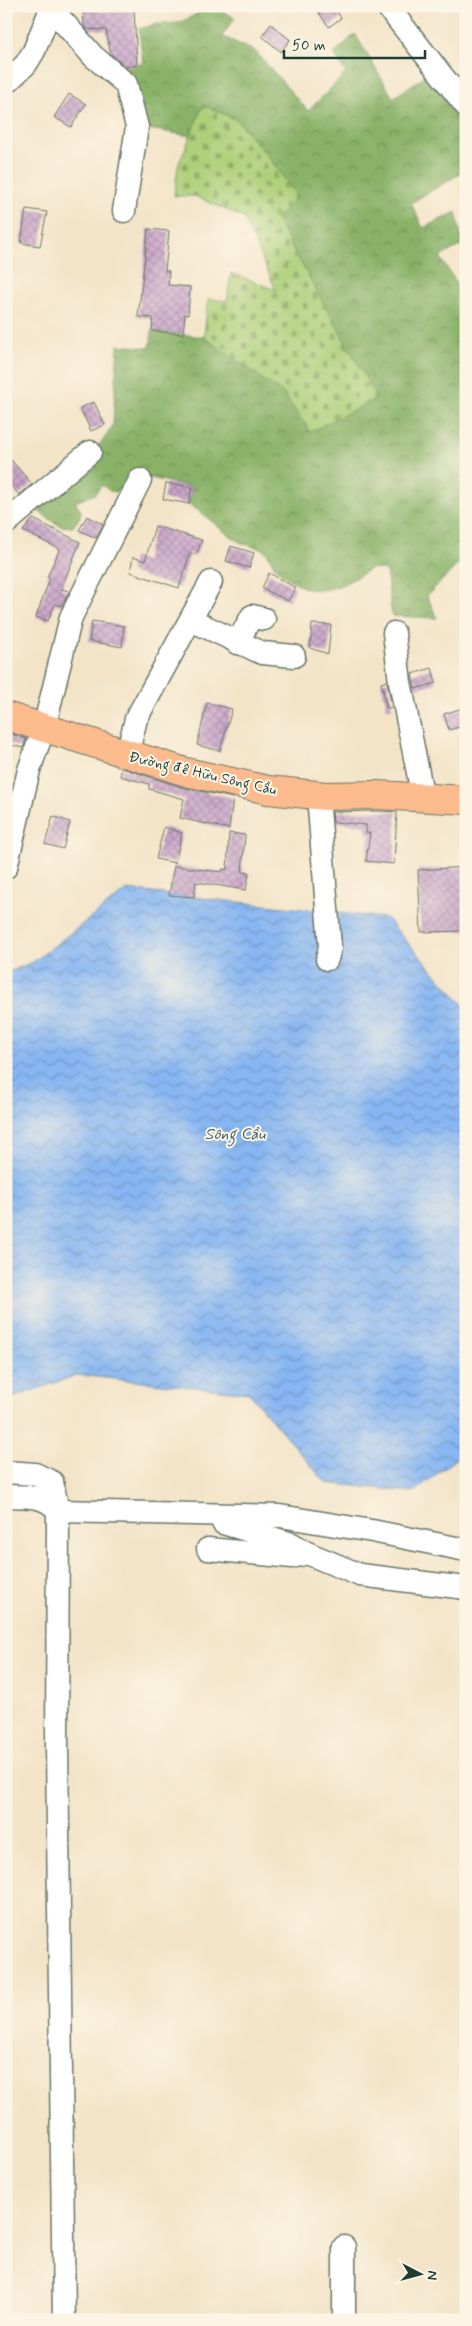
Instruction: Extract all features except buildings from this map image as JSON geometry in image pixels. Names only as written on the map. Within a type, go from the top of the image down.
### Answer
[{"type":"main road","name":"Đường đê Hữu Sông Cầu","points":[[6,716],[186,772],[268,790],[318,795],[466,800]]},
{"type":"street","points":[[387,6],[466,106]]},
{"type":"street","points":[[6,83],[26,64],[34,51],[51,7],[93,56],[126,84],[137,127],[124,211]]},
{"type":"street","points":[[6,523],[90,452]]},
{"type":"street","points":[[6,867],[29,770],[44,728],[71,617],[140,480]]},
{"type":"street","points":[[127,755],[136,719],[211,582]]},
{"type":"street","points":[[237,642],[252,616],[264,619]]},
{"type":"street","points":[[191,620],[262,653],[294,656]]},
{"type":"street","points":[[394,633],[400,682],[422,798]]},
{"type":"street","points":[[318,795],[330,947],[328,959]]},
{"type":"street","points":[[6,1472],[35,1474],[52,1482],[58,1511],[57,1746],[64,2320]]},
{"type":"street","points":[[6,1496],[42,1498],[52,1504],[58,1511],[198,1516],[280,1516],[372,1531],[466,1550]]},
{"type":"street","points":[[198,1516],[292,1544],[307,1553],[360,1575],[466,1588]]},
{"type":"street","points":[[208,1549],[292,1557],[307,1553]]},
{"type":"street","points":[[344,2247],[344,2320]]},
{"type":"green space","points":[[212,6],[235,18],[222,36],[256,52],[308,111],[346,73],[334,54],[355,34],[393,98],[436,68],[466,106],[466,170],[411,203],[423,228],[456,212],[463,244],[440,257],[459,287],[466,284],[466,575],[459,563],[427,596],[437,618],[392,616],[386,570],[371,568],[334,588],[323,590],[300,586],[288,579],[276,568],[266,552],[260,548],[238,541],[189,504],[192,487],[138,475],[116,492],[110,491],[102,485],[95,494],[75,502],[81,510],[80,517],[73,527],[60,526],[29,505],[102,442],[113,425],[118,345],[150,348],[152,331],[204,337],[284,394],[310,432],[315,289],[276,219],[297,196],[269,158],[237,120],[203,105],[191,136],[137,127],[113,69],[143,63],[139,29],[156,24],[179,23]]},
{"type":"green space","points":[[203,105],[237,120],[269,158],[297,196],[276,219],[377,398],[310,432],[284,394],[204,337],[208,299],[227,301],[231,273],[276,290],[244,218],[195,196],[174,196],[178,166]]},
{"type":"water","name":"Sông Cầu","points":[[127,890],[386,918],[466,1008],[466,1452],[413,1492],[326,1483],[249,1393],[77,1375],[6,1400],[6,973],[33,962]]}]
